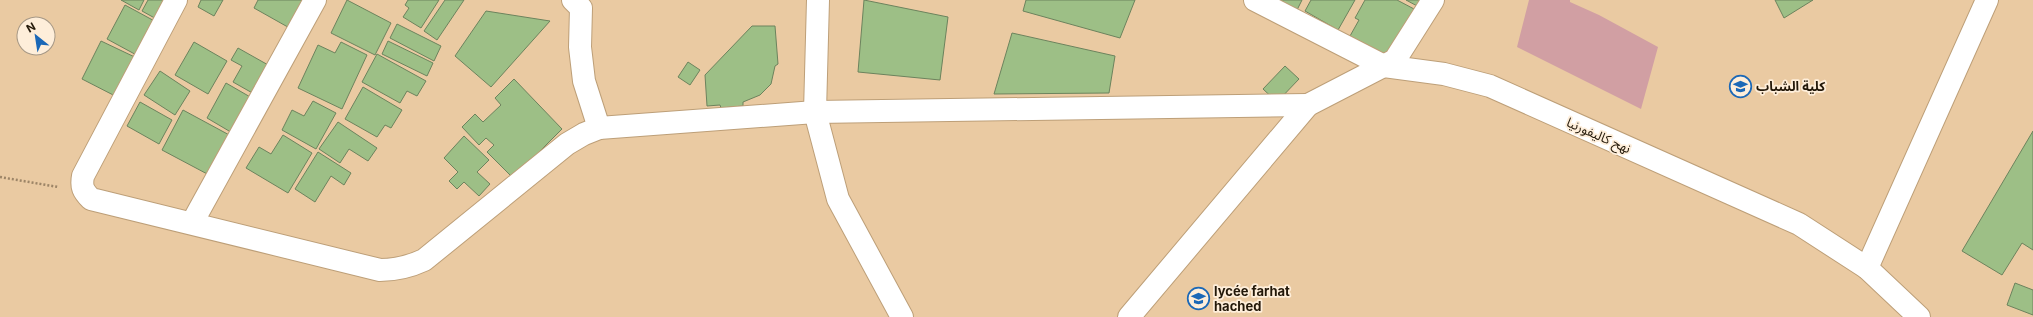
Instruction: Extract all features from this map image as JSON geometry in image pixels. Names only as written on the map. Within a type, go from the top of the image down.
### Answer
[{"type":"street","points":[[176,0],[83,176],[82,186],[84,192],[91,199],[380,270],[402,269],[424,260],[567,144],[584,134],[599,128],[815,112],[1308,105]]},
{"type":"street","points":[[192,223],[315,0]]},
{"type":"street","points":[[573,0],[581,8],[580,47],[584,81],[599,128]]},
{"type":"street","points":[[818,0],[815,112],[838,199],[902,317]]},
{"type":"street","name":"نهح كاليفورنيا","points":[[1255,0],[1384,66],[1444,74],[1490,86],[1799,224],[1867,268],[1919,317]]},
{"type":"street","points":[[1129,317],[1308,105],[1395,60],[1433,0]]},
{"type":"street","points":[[1867,268],[1987,0]]},
{"type":"path","points":[[0,177],[84,192]]},
{"type":"shaded area","points":[[1529,0],[1570,0],[1570,2],[1599,15],[1658,47],[1641,109],[1517,47]]},
{"type":"building","points":[[121,0],[144,0],[139,10]]},
{"type":"building","points":[[148,0],[171,0],[160,21],[142,11]]},
{"type":"building","points":[[201,0],[223,0],[214,16],[198,7]]},
{"type":"building","points":[[258,0],[302,0],[302,35],[254,8]]},
{"type":"building","points":[[347,0],[391,23],[375,55],[331,33]]},
{"type":"building","points":[[408,0],[439,0],[421,28],[403,17],[409,8],[405,5]]},
{"type":"building","points":[[445,0],[464,0],[437,40],[424,31]]},
{"type":"building","points":[[864,0],[948,17],[940,80],[858,72]]},
{"type":"building","points":[[1026,0],[1135,0],[1120,38],[1023,11]]},
{"type":"building","points":[[1279,0],[1302,0],[1297,10]]},
{"type":"building","points":[[1311,0],[1355,0],[1338,30],[1305,11]]},
{"type":"building","points":[[1365,0],[1397,0],[1416,10],[1390,58],[1350,36],[1359,20],[1355,18]]},
{"type":"building","points":[[1406,0],[1424,0],[1419,7]]},
{"type":"building","points":[[1775,0],[1813,0],[1784,18]]},
{"type":"building","points":[[125,5],[160,24],[142,58],[107,39]]},
{"type":"building","points":[[486,11],[550,21],[491,87],[455,56]]},
{"type":"building","points":[[397,24],[441,46],[434,61],[390,38]]},
{"type":"building","points":[[752,26],[775,26],[778,64],[775,66],[771,84],[760,95],[743,102],[743,106],[721,108],[720,105],[707,106],[705,75]]},
{"type":"building","points":[[1012,33],[1115,56],[1109,93],[994,94]]},
{"type":"building","points":[[101,41],[141,60],[121,99],[82,79]]},
{"type":"building","points":[[388,41],[433,63],[427,76],[382,54]]},
{"type":"building","points":[[194,42],[227,61],[208,94],[175,75]]},
{"type":"building","points":[[341,42],[367,55],[342,109],[298,88],[318,45],[335,53]]},
{"type":"building","points":[[238,48],[286,75],[270,103],[233,82],[242,66],[231,60]]},
{"type":"building","points":[[377,54],[426,81],[417,96],[407,91],[400,103],[362,82]]},
{"type":"building","points":[[688,62],[700,70],[690,85],[678,77]]},
{"type":"building","points":[[1285,66],[1299,79],[1277,102],[1263,89]]},
{"type":"building","points":[[160,71],[190,91],[175,115],[144,95]]},
{"type":"building","points":[[514,79],[562,129],[513,178],[487,152],[494,145],[486,138],[479,145],[462,127],[475,114],[483,122],[501,105],[495,98]]},
{"type":"building","points":[[226,83],[252,98],[246,141],[207,118]]},
{"type":"building","points":[[363,87],[402,110],[391,128],[385,125],[377,137],[345,119]]},
{"type":"building","points":[[313,101],[336,113],[316,149],[282,130],[292,110],[304,116]]},
{"type":"building","points":[[140,102],[172,120],[159,144],[127,126]]},
{"type":"building","points":[[183,110],[233,137],[211,176],[162,150]]},
{"type":"building","points":[[338,122],[377,148],[368,161],[349,149],[340,163],[319,149]]},
{"type":"building","points":[[2033,131],[2033,250],[2022,243],[2002,275],[1962,251]]},
{"type":"building","points":[[283,135],[312,153],[288,193],[246,168],[259,147],[271,154]]},
{"type":"building","points":[[464,136],[489,160],[477,172],[490,184],[479,196],[464,182],[457,189],[449,181],[458,172],[444,158]]},
{"type":"building","points":[[318,152],[351,173],[344,185],[331,176],[315,202],[295,189]]},
{"type":"building","points":[[2015,283],[2033,290],[2033,315],[2007,305]]},
{"type":"place","name":"كلية الشباب","points":[[1741,86]]},
{"type":"place","name":"lycée farhat hached","points":[[1198,298]]}]
